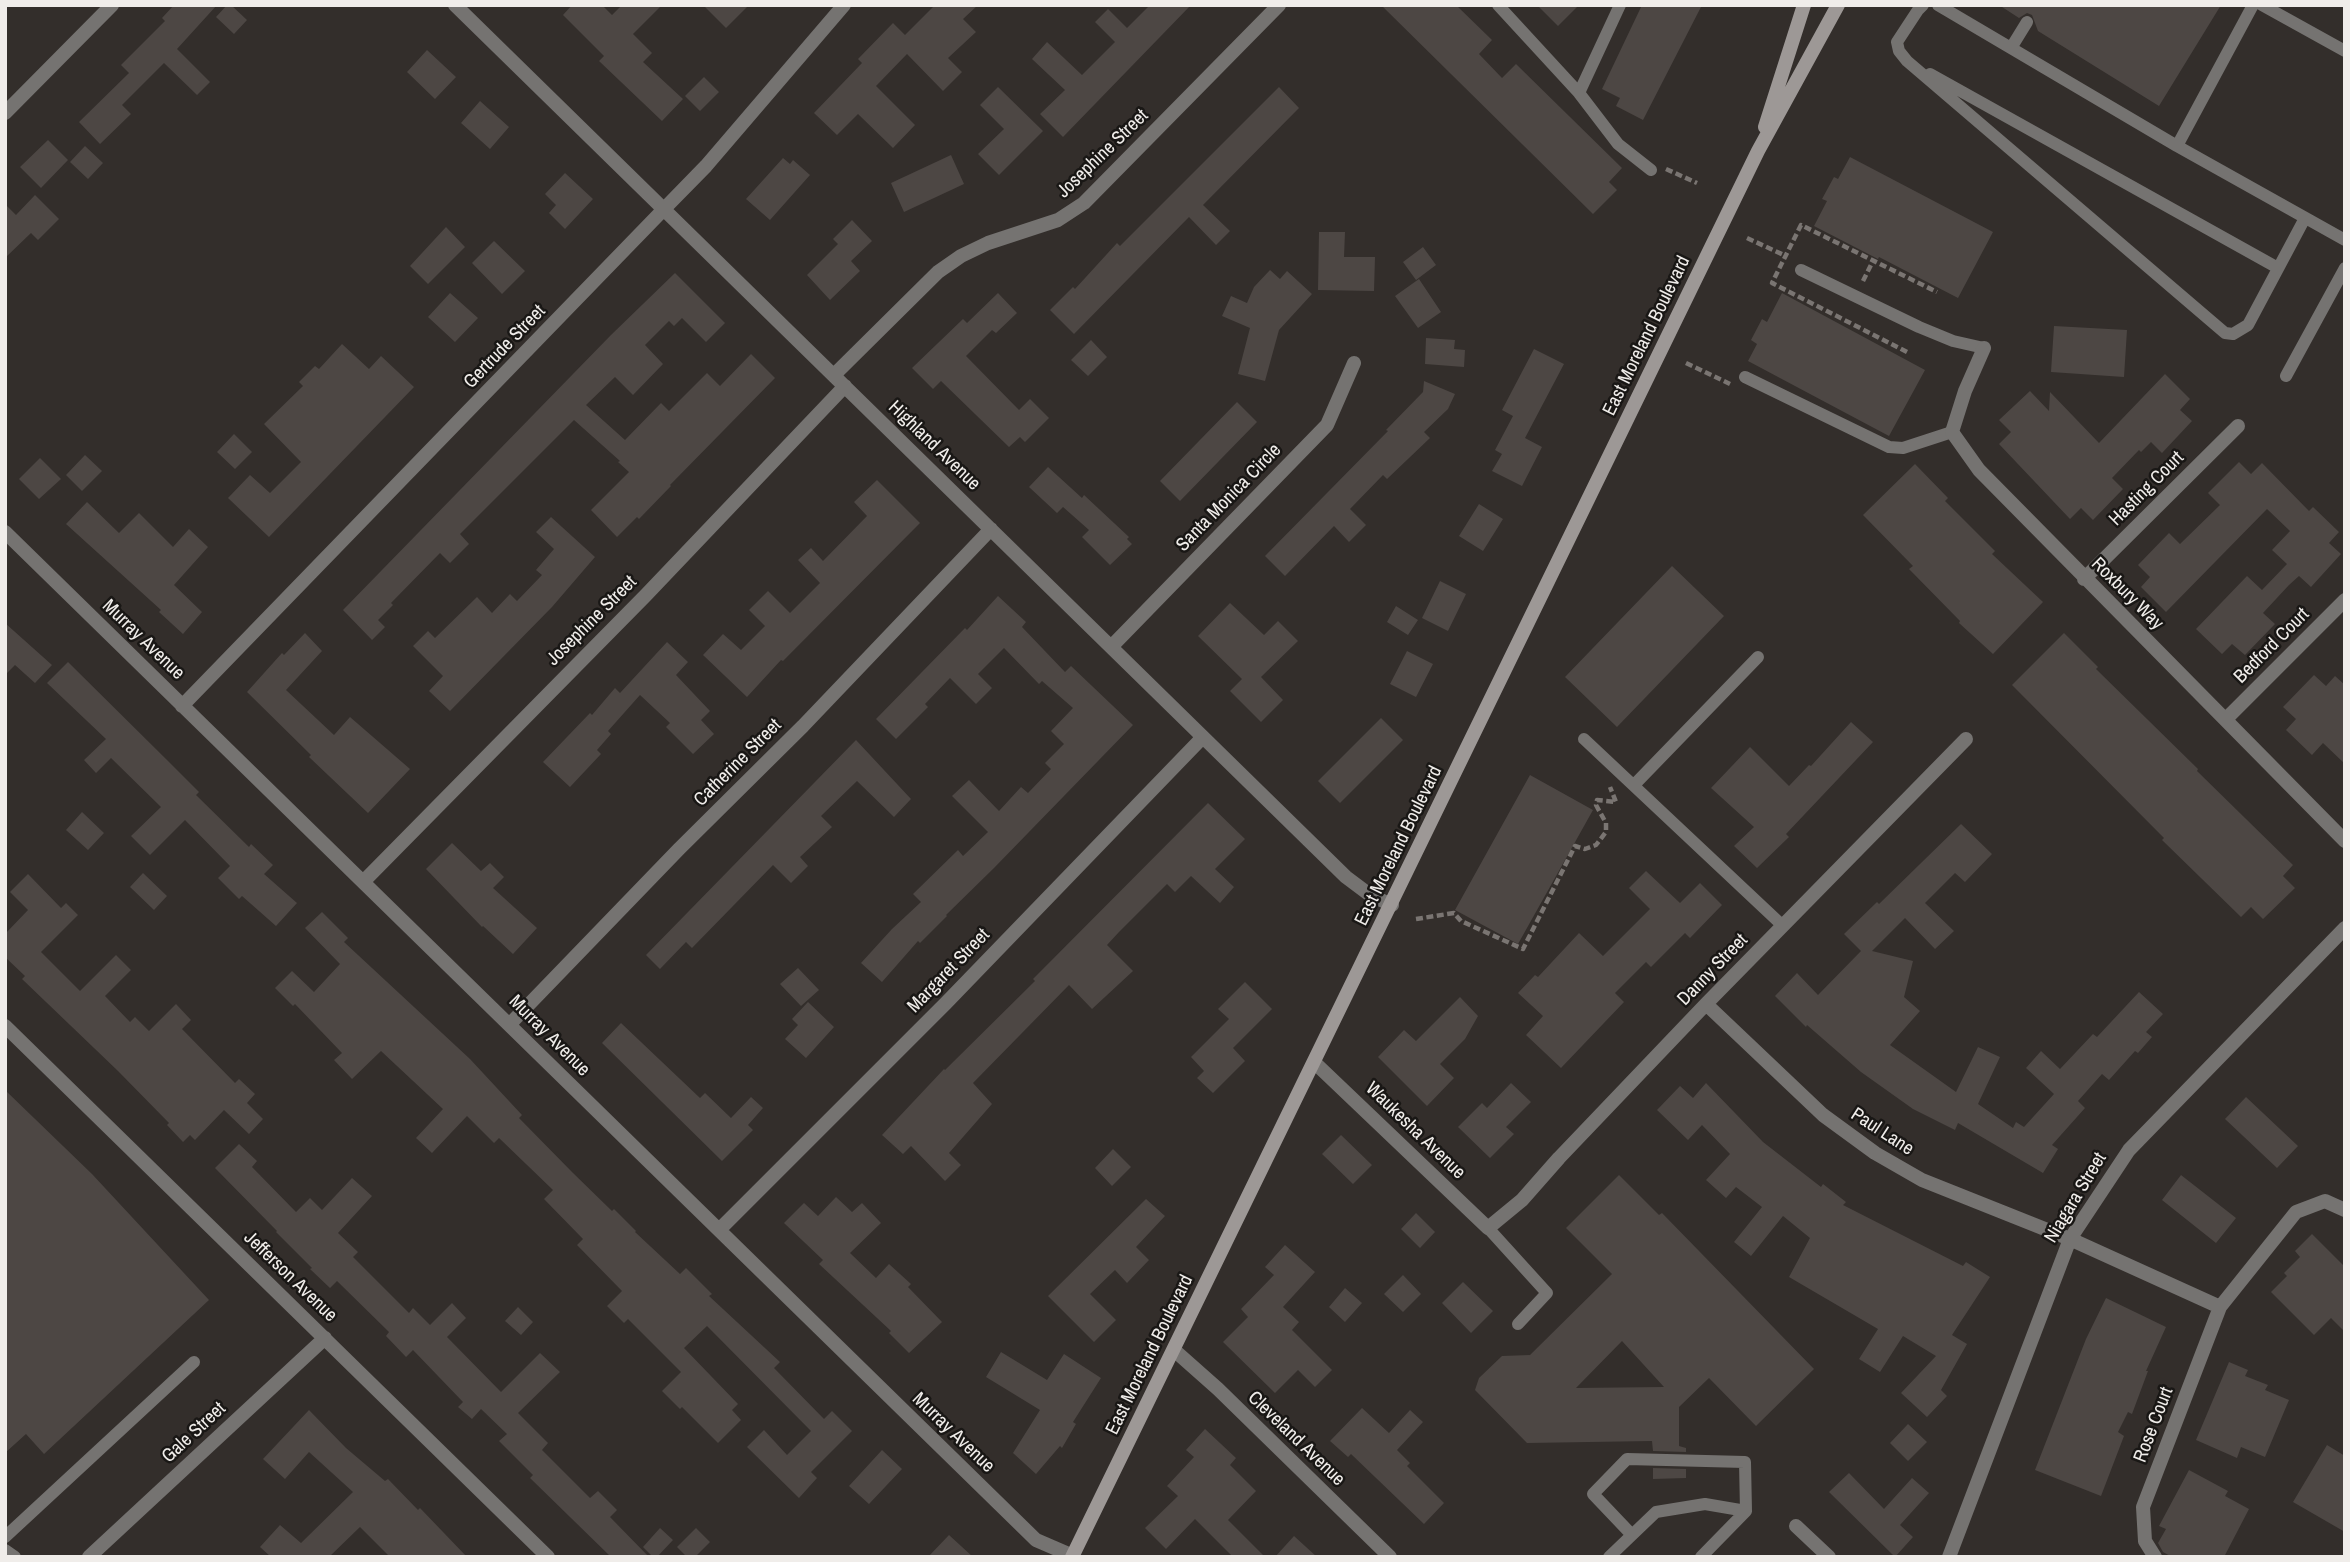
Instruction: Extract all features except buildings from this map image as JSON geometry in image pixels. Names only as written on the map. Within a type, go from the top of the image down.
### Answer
[{"type":"main road","name":"East Moreland Boulevard","points":[[1758,151],[1804,5]]},
{"type":"main road","name":"East Moreland Boulevard","points":[[1073,1556],[1758,151],[1839,5]]},
{"type":"street","points":[[5,113],[111,5]]},
{"type":"street","name":"Highland Avenue","points":[[455,5],[1346,877],[1370,895],[1392,905]]},
{"type":"street","name":"Gertrude Street","points":[[183,706],[705,166],[844,5]]},
{"type":"street","name":"Josephine Street","points":[[834,376],[938,272],[961,256],[988,243],[1058,220],[1084,203],[1279,5]]},
{"type":"street","points":[[1952,432],[1965,391],[1984,348]]},
{"type":"street","name":"Santa Monica Circle","points":[[1111,647],[1327,425],[1354,363]]},
{"type":"street","name":"Josephine Street","points":[[365,881],[646,595],[845,386]]},
{"type":"street","name":"Hasting Court","points":[[2084,579],[2238,426]]},
{"type":"street","name":"Roxbury Way","points":[[1952,432],[1979,470],[2345,841]]},
{"type":"street","name":"Catherine Street","points":[[510,1024],[679,849],[803,726],[991,529]]},
{"type":"street","name":"Murray Avenue","points":[[5,532],[365,881],[1036,1540],[1073,1556]]},
{"type":"street","name":"Bedford Court","points":[[2226,719],[2345,600]]},
{"type":"street","name":"Margaret Street","points":[[720,1229],[946,1003],[1203,737]]},
{"type":"street","name":"Danny Street","points":[[1488,1228],[1522,1200],[1706,1004],[1966,738]]},
{"type":"street","name":"Niagara Street","points":[[1949,1557],[2070,1239],[2129,1150],[2345,928]]},
{"type":"street","name":"Paul Lane","points":[[1706,1004],[1823,1115],[1875,1153],[1922,1180],[2070,1239]]},
{"type":"street","name":"Jefferson Avenue","points":[[5,1026],[548,1557]]},
{"type":"street","name":"Waukesha Avenue","points":[[1315,1063],[1488,1228]]},
{"type":"street","name":"Rose Court","points":[[2155,1557],[2145,1541],[2143,1507],[2221,1307],[2296,1212],[2325,1202],[2345,1210]]},
{"type":"street","points":[[2070,1239],[2221,1307]]},
{"type":"street","name":"Gale Street","points":[[89,1557],[325,1338]]},
{"type":"street","name":"Cleveland Avenue","points":[[1174,1350],[1218,1389],[1390,1557]]},
{"type":"street","points":[[1796,1526],[1829,1557]]},
{"type":"lane","points":[[1498,5],[1579,93],[1618,144],[1651,170]]},
{"type":"lane","points":[[1579,93],[1620,5]]},
{"type":"lane","points":[[1923,5],[1897,42],[1899,51],[1907,61],[2225,333],[2233,334],[2248,325],[2305,218]]},
{"type":"lane","points":[[1938,5],[2177,146],[2345,240]]},
{"type":"lane","points":[[2177,146],[2253,5]]},
{"type":"lane","points":[[2262,5],[2345,51]]},
{"type":"lane","points":[[2011,48],[2027,22]]},
{"type":"lane","points":[[1907,61],[2278,268]]},
{"type":"lane","points":[[2286,376],[2345,268]]},
{"type":"lane","points":[[1801,270],[1919,327],[1953,341],[1984,348]]},
{"type":"lane","points":[[1745,377],[1889,447],[1903,449],[1952,432]]},
{"type":"lane","points":[[1634,785],[1758,657]]},
{"type":"lane","points":[[1584,739],[1783,926]]},
{"type":"lane","points":[[1488,1228],[1548,1293],[1518,1324]]},
{"type":"lane","points":[[5,1537],[194,1362]]},
{"type":"lane","points":[[1632,1535],[1593,1493],[1627,1459],[1745,1462],[1746,1511],[1701,1557]]},
{"type":"lane","points":[[1609,1557],[1656,1512],[1704,1504],[1746,1511]]},
{"type":"lane","points":[[5,1550],[15,1557]]},
{"type":"path","points":[[1651,170],[1660,166],[1697,183]]},
{"type":"path","points":[[1747,238],[1786,256]]},
{"type":"path","points":[[1869,270],[1873,261]]},
{"type":"path","points":[[1844,320],[1850,309]]},
{"type":"path","points":[[1416,919],[1454,913],[1461,921],[1523,949],[1575,846],[1586,849],[1596,845],[1606,832],[1606,823],[1596,805],[1597,800],[1616,802],[1609,785],[1620,773]]}]
